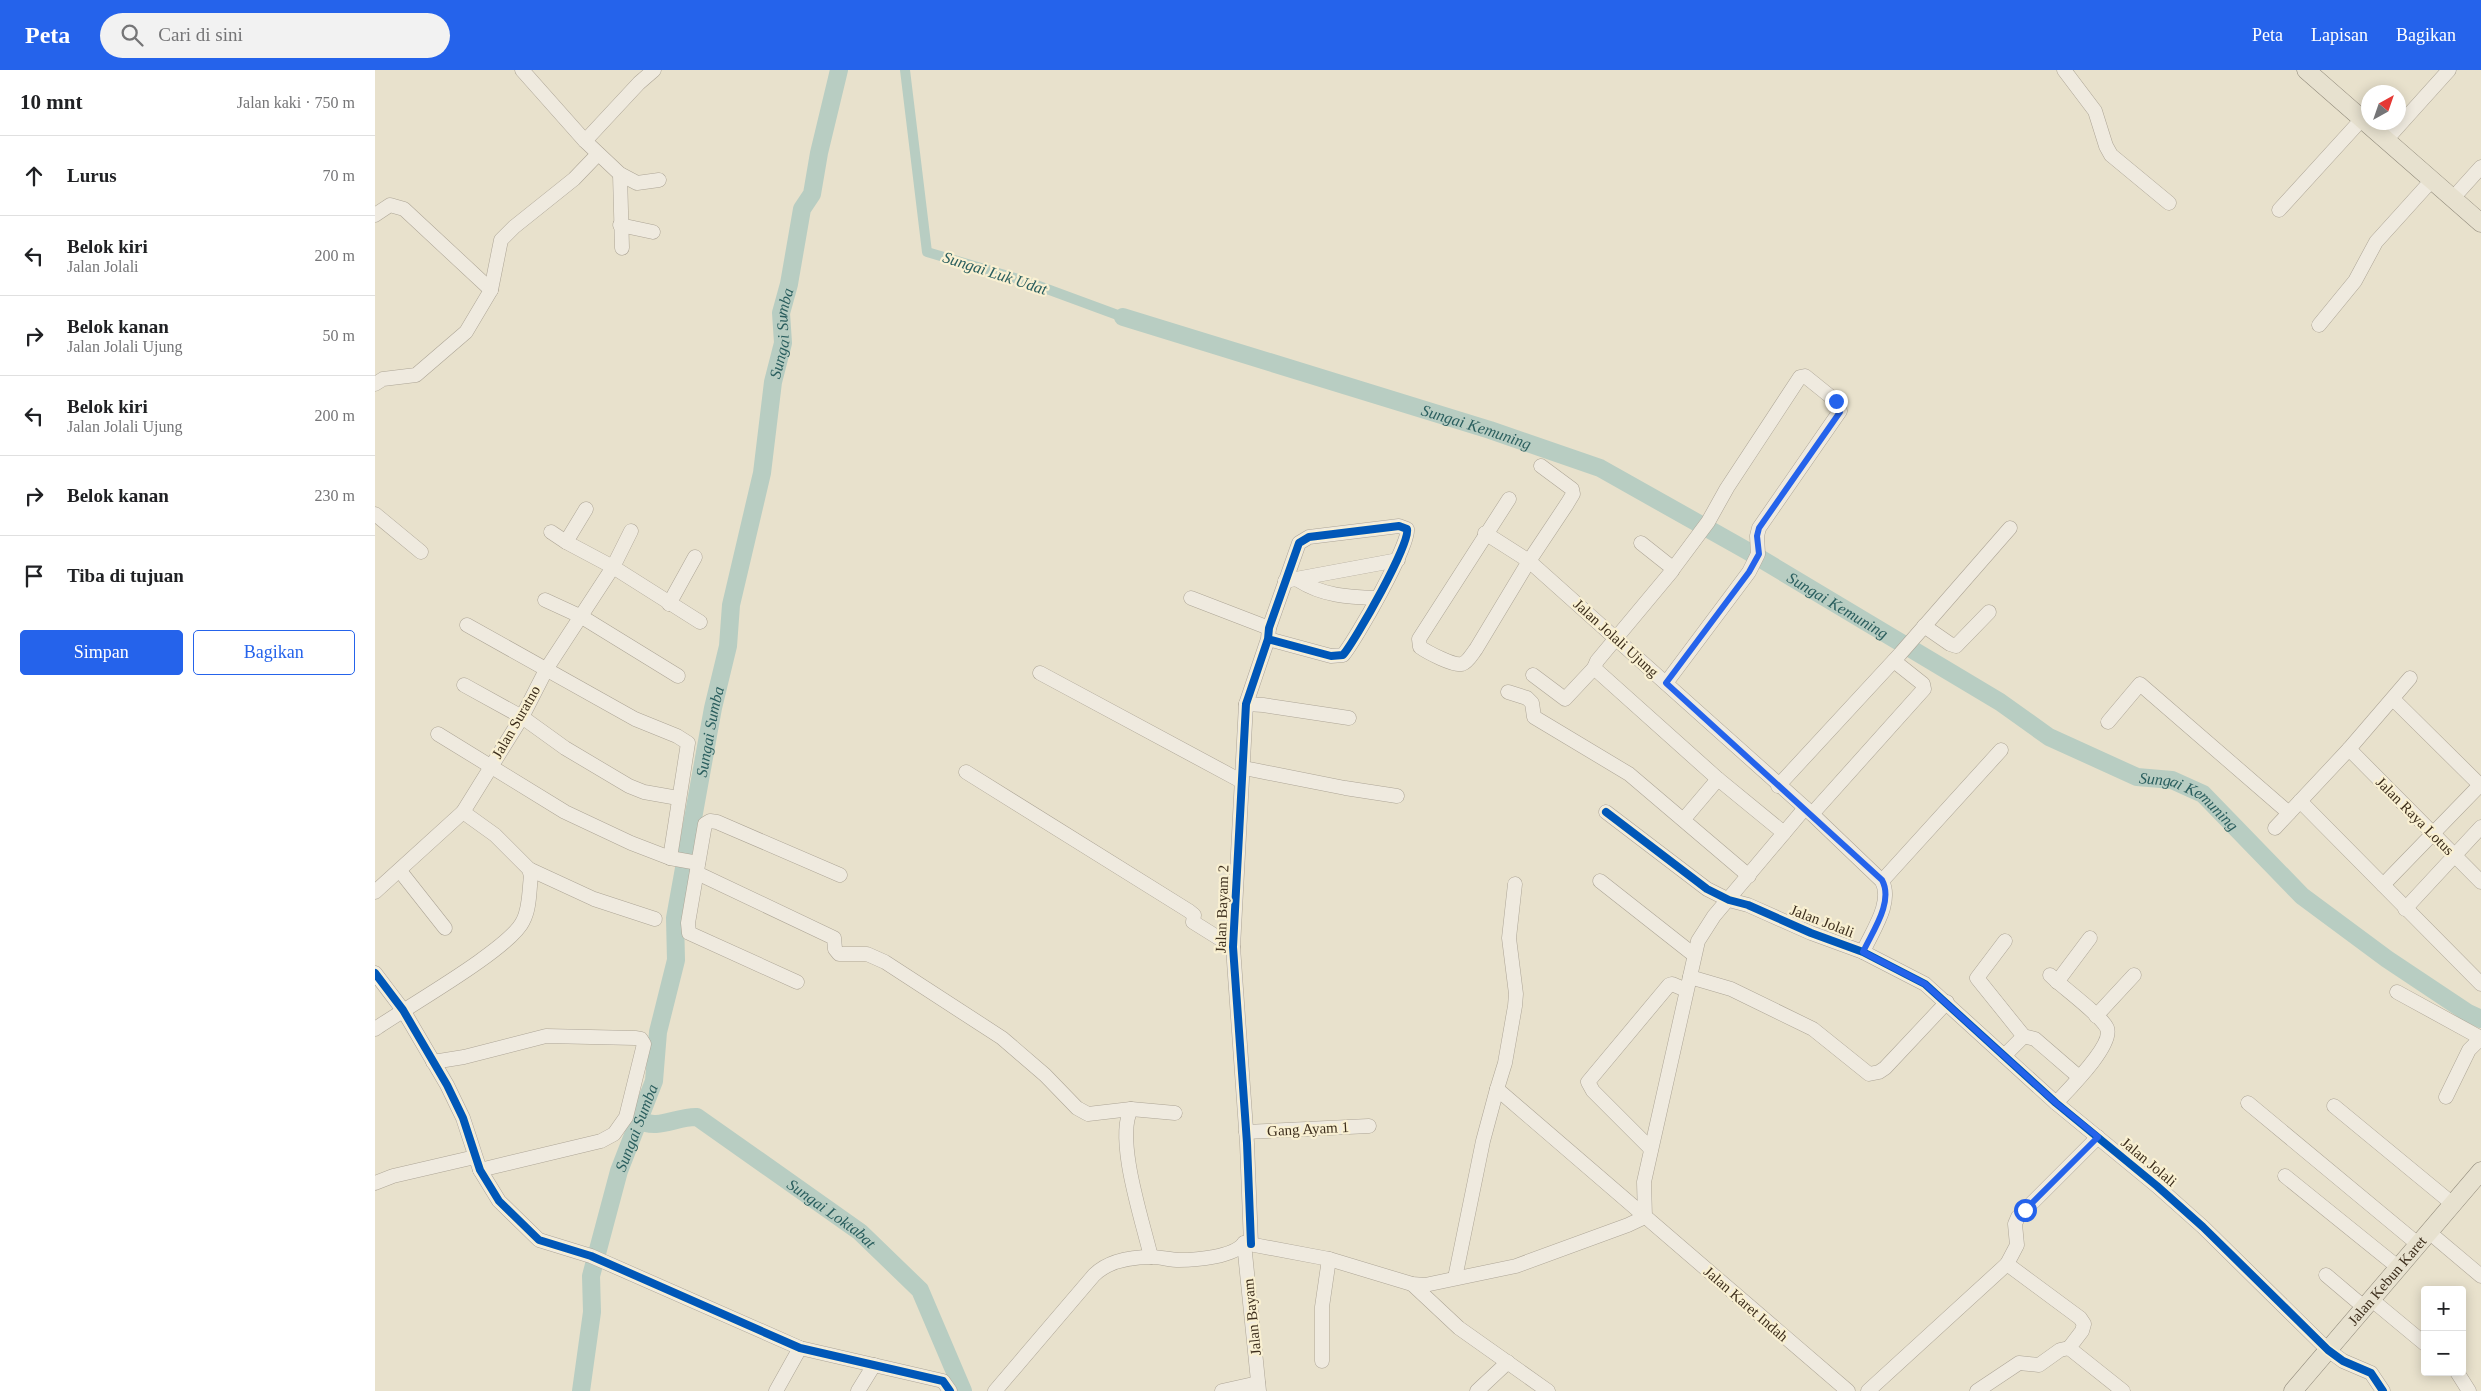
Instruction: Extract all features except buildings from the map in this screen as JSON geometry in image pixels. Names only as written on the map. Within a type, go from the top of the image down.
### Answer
[{"type":"main road","points":[[2306,70],[2361,118]]},
{"type":"main road","points":[[2375,130],[2481,223]]},
{"type":"main road","name":"Jalan Kebun Karet","points":[[2293,1391],[2481,1171]]},
{"type":"street","points":[[522,70],[585,141],[620,174],[637,183],[659,180]]},
{"type":"street","points":[[585,141],[639,83],[654,70]]},
{"type":"street","points":[[2064,70],[2095,111],[2106,146],[2111,155],[2169,203]]},
{"type":"street","points":[[2387,140],[2449,70]]},
{"type":"street","points":[[2279,210],[2361,120]]},
{"type":"street","points":[[375,384],[383,379],[416,375],[466,332],[491,290],[501,240],[514,227],[574,179],[599,154]]},
{"type":"street","points":[[2453,198],[2481,168]]},
{"type":"street","points":[[620,174],[622,248]]},
{"type":"street","points":[[2319,324],[2355,281],[2376,242],[2431,180]]},
{"type":"street","points":[[375,215],[390,205],[404,209],[491,290]]},
{"type":"street","points":[[620,225],[653,232]]},
{"type":"street","points":[[1533,675],[1565,700],[1594,668],[1698,538],[1744,462],[1800,377],[1805,376],[1836,401],[1840,412],[1759,528],[1757,536],[1759,554],[1749,572],[1666,683]]},
{"type":"street","points":[[1509,499],[1485,533],[1419,639],[1419,647],[1453,663],[1465,662],[1476,649],[1529,561],[1573,494],[1572,489],[1541,466]]},
{"type":"street","points":[[566,542],[586,509]]},
{"type":"street","points":[[375,514],[421,552]]},
{"type":"street","name":"Jalan Bayam 2","points":[[1248,1244],[1246,1132],[1233,947],[1243,775],[1245,704],[1268,633],[1291,581],[1297,547],[1302,541],[1309,537],[1403,526],[1409,532],[1398,560]]},
{"type":"street","points":[[1778,786],[1897,657],[2010,528]]},
{"type":"street","name":"Jalan Suratno","points":[[375,892],[463,812],[522,717],[547,668],[613,567],[631,530]]},
{"type":"street","points":[[551,532],[613,567],[700,622]]},
{"type":"street","name":"Jalan Jolali Ujung","points":[[1485,533],[1529,561],[1778,786],[1809,811],[1882,880]]},
{"type":"street","points":[[1641,542],[1673,569]]},
{"type":"street","points":[[669,604],[695,557]]},
{"type":"street","points":[[1291,581],[1398,560]]},
{"type":"street","points":[[1191,598],[1268,633],[1340,657],[1350,646],[1398,560]]},
{"type":"street","points":[[1291,581],[1332,595],[1377,598]]},
{"type":"street","points":[[545,600],[582,617],[678,676]]},
{"type":"street","points":[[1924,626],[1956,646],[1989,612]]},
{"type":"street","points":[[467,625],[547,668],[635,719],[677,736],[688,744],[678,798],[673,859]]},
{"type":"street","points":[[995,1391],[1102,1266],[1151,1257],[1179,1260],[1218,1256],[1240,1249],[1248,1244],[1329,1259],[1411,1284],[1425,1284],[1516,1266],[1628,1226],[1645,1217],[1644,1182],[1694,955],[1706,927],[1784,833],[1809,811],[1924,689],[1923,684],[1897,657]]},
{"type":"street","points":[[1594,668],[1718,779],[1784,833]]},
{"type":"street","points":[[1040,673],[1243,775],[1397,796]]},
{"type":"street","points":[[2275,828],[2349,749],[2410,678]]},
{"type":"street","points":[[2108,722],[2140,684],[2289,813]]},
{"type":"street","points":[[464,685],[522,717],[565,748],[629,786],[644,792],[678,798]]},
{"type":"street","points":[[1508,692],[1527,698],[1532,703],[1534,717],[1629,774],[1749,876]]},
{"type":"street","points":[[2383,885],[2480,785],[2393,699]]},
{"type":"street","points":[[1245,704],[1349,718]]},
{"type":"street","points":[[438,734],[565,812],[673,859],[696,866],[834,938],[835,949],[839,954],[867,954],[885,962],[1001,1038],[1045,1075],[1077,1108],[1087,1114],[1131,1109],[1175,1112]]},
{"type":"street","name":"Jalan Raya Lotus","points":[[2349,749],[2481,882]]},
{"type":"street","points":[[1863,952],[1884,906],[1886,896],[1882,880],[2001,750]]},
{"type":"street","points":[[966,772],[1189,911],[1195,915],[1193,922],[1233,947]]},
{"type":"street","points":[[1684,819],[1718,779]]},
{"type":"street","points":[[2299,801],[2481,984]]},
{"type":"street","points":[[463,812],[495,835],[529,869],[594,900],[655,919]]},
{"type":"street","name":"Jalan Jolali","points":[[1606,812],[1707,889],[1729,900],[1748,905],[1811,933],[1863,952],[1925,984],[2056,1103],[2203,1227],[2328,1350],[2343,1361],[2371,1373],[2383,1391]]},
{"type":"street","points":[[797,982],[689,933],[688,923],[696,866],[705,824],[710,821],[841,875]]},
{"type":"street","points":[[2405,909],[2481,827]]},
{"type":"street","points":[[375,1029],[459,975],[510,938],[519,928],[528,907],[531,876],[529,869]]},
{"type":"street","points":[[400,871],[445,928]]},
{"type":"street","points":[[1600,881],[1694,955]]},
{"type":"street","points":[[1455,1278],[1483,1142],[1505,1063],[1515,1006],[1516,994],[1509,938],[1515,884]]},
{"type":"street","points":[[2056,1103],[2102,1050],[2108,1034],[2106,1027],[2096,1016],[2053,979],[2090,938]]},
{"type":"street","points":[[2005,941],[1977,978],[2023,1036],[2035,1039],[2079,1077]]},
{"type":"street","points":[[375,973],[403,1010],[433,1062],[463,1118],[475,1149],[478,1163],[499,1201],[539,1240],[596,1258],[800,1348],[943,1381],[950,1391]]},
{"type":"street","points":[[2096,1016],[2134,975]]},
{"type":"street","points":[[1651,1149],[1593,1091],[1588,1082],[1671,984],[1731,989],[1813,1029],[1869,1074],[1879,1072],[1885,1068],[1947,1002]]},
{"type":"street","points":[[2397,992],[2481,1038],[2469,1050],[2446,1097]]},
{"type":"street","points":[[375,1183],[393,1176],[601,1141],[614,1134],[626,1117],[644,1044],[641,1039],[635,1038],[557,1035],[433,1062]]},
{"type":"street","points":[[2004,1056],[2023,1036]]},
{"type":"street","name":"Jalan Karet Indah","points":[[1497,1088],[1847,1391]]},
{"type":"street","points":[[2248,1103],[2424,1239],[2481,1276]]},
{"type":"street","points":[[2334,1106],[2454,1204]]},
{"type":"street","points":[[1131,1109],[1126,1118],[1125,1135],[1129,1166],[1151,1257]]},
{"type":"street","name":"Gang Ayam 1","points":[[1246,1132],[1369,1126]]},
{"type":"street","points":[[1868,1391],[2007,1264],[2017,1246],[2015,1224],[2018,1217],[2098,1137]]},
{"type":"street","points":[[2285,1176],[2399,1268]]},
{"type":"street","name":"Jalan Bayam","points":[[1248,1244],[1259,1387]]},
{"type":"street","points":[[1322,1361],[1322,1307],[1329,1259]]},
{"type":"street","points":[[1977,1391],[2019,1364],[2039,1365],[2060,1350],[2069,1348],[2082,1331],[2084,1324],[2080,1318],[2007,1264]]},
{"type":"street","points":[[2326,1275],[2421,1341]]},
{"type":"street","points":[[1411,1284],[1459,1328],[1548,1391]]},
{"type":"street","points":[[776,1391],[800,1348]]},
{"type":"street","points":[[2069,1348],[2123,1391]]},
{"type":"street","points":[[1477,1391],[1507,1362]]},
{"type":"street","points":[[858,1391],[874,1365]]},
{"type":"street","points":[[2460,1376],[2469,1391]]},
{"type":"street","points":[[1222,1391],[1259,1387]]},
{"type":"waterway","name":"Sungai Sumba","points":[[581,1391],[592,1312],[591,1276],[619,1171],[654,1081],[658,1032],[676,960],[675,918],[713,708],[728,646],[731,605],[762,473],[773,382],[783,343],[781,313],[789,284],[802,209],[812,194],[819,153],[839,70]]},
{"type":"waterway","name":"Sungai Luk Udat","points":[[905,70],[927,252],[1028,282],[1123,317]]},
{"type":"waterway","name":"Sungai Kemuning","points":[[1123,317],[1490,430],[1600,468],[1751,553],[2000,702],[2049,737],[2137,777],[2172,780],[2203,794],[2302,896],[2387,959],[2468,1013],[2481,1019]]},
{"type":"waterway","name":"Sungai Loktabat","points":[[638,1120],[645,1123],[660,1124],[697,1117],[860,1232],[920,1290],[963,1391]]},
{"type":"cycle path","points":[[1251,1244],[1247,1143],[1233,947],[1246,704],[1268,639],[1269,628],[1299,543],[1309,537],[1399,526],[1407,529],[1406,538],[1392,571],[1370,613],[1343,655],[1331,656],[1268,639]]},
{"type":"cycle path","points":[[1606,812],[1707,889],[1729,900],[1748,905],[1811,933],[1863,952],[1925,984],[2056,1103],[2157,1186],[2203,1227],[2328,1350],[2343,1361],[2371,1373],[2383,1391]]},
{"type":"cycle path","points":[[375,973],[403,1010],[447,1085],[463,1118],[480,1170],[499,1201],[539,1240],[591,1256],[800,1348],[943,1381],[950,1391]]},
{"type":"route","points":[[1836,401],[1841,409],[1840,412],[1759,528],[1756,541],[1759,554],[1749,572],[1666,683],[1778,786],[1868,865],[1882,880],[1886,887],[1884,906],[1863,952],[1925,984],[2056,1103],[2098,1137],[2025,1210]]}]
